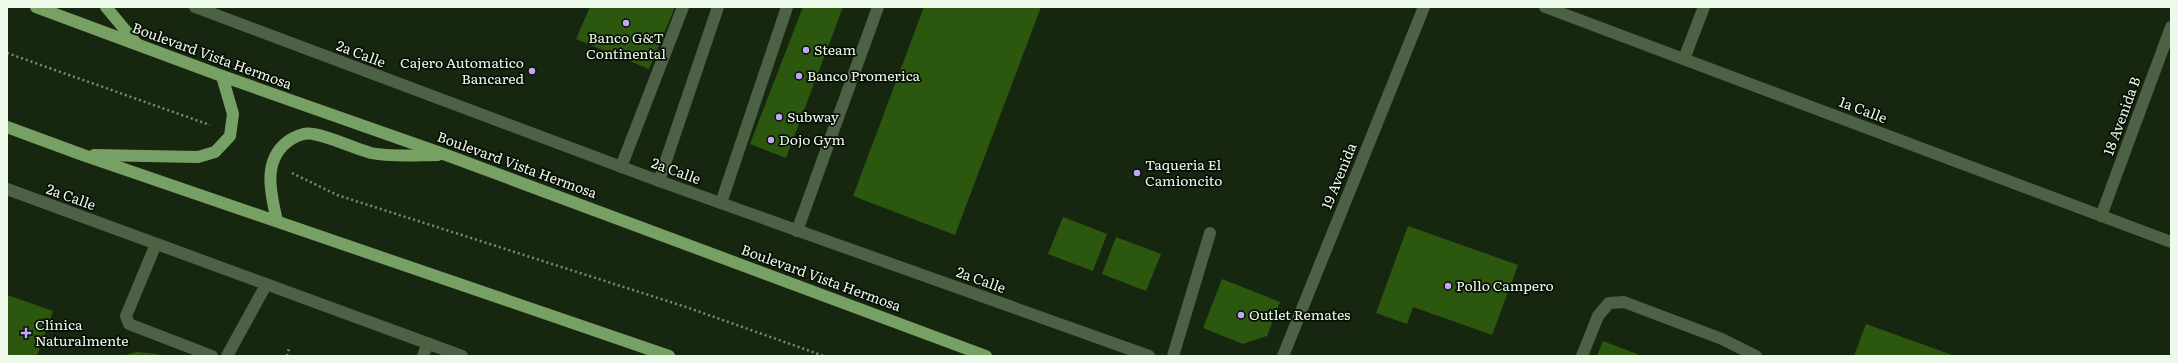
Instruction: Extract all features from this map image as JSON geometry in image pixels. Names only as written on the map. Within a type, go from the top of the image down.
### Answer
[{"type":"main road","name":"Boulevard Vista Hermosa","points":[[36,7],[222,76],[449,156],[986,356]]},
{"type":"main road","points":[[106,7],[137,44]]},
{"type":"main road","points":[[83,155],[198,157],[215,152],[230,136],[234,114],[222,76]]},
{"type":"main road","points":[[7,127],[83,155],[668,356]]},
{"type":"main road","points":[[277,221],[270,192],[272,163],[279,150],[295,136],[312,134],[372,154],[449,156]]},
{"type":"street","name":"2a Calle","points":[[195,7],[620,167],[1149,356]]},
{"type":"street","points":[[620,167],[683,7]]},
{"type":"street","points":[[659,181],[718,7]]},
{"type":"street","points":[[721,203],[787,7]]},
{"type":"street","points":[[798,231],[878,7]]},
{"type":"street","name":"19 Avenida","points":[[1282,356],[1424,7]]},
{"type":"street","name":"1a Calle","points":[[1545,7],[2171,242]]},
{"type":"street","points":[[1684,59],[1704,7]]},
{"type":"street","name":"18 Avenida B","points":[[2101,216],[2171,27]]},
{"type":"street","name":"2a Calle","points":[[7,189],[462,356]]},
{"type":"street","points":[[1173,356],[1210,233]]},
{"type":"street","points":[[156,244],[126,316],[130,324],[212,356]]},
{"type":"street","points":[[227,356],[266,285]]},
{"type":"street","points":[[1582,356],[1598,316],[1609,303],[1624,302],[1722,339],[1756,356]]},
{"type":"street","points":[[423,356],[428,343]]},
{"type":"path","points":[[7,53],[207,123],[230,136]]},
{"type":"path","points":[[272,163],[337,195],[686,307],[824,356]]},
{"type":"path","points":[[286,356],[289,348]]},
{"type":"building","name":"Banco G&T Continental","points":[[590,7],[675,7],[649,69],[576,39]]},
{"type":"building","points":[[803,7],[843,7],[786,158],[750,144]]},
{"type":"building","points":[[924,7],[1041,7],[955,235],[853,196]]},
{"type":"building","points":[[1063,217],[1107,234],[1093,271],[1048,254]]},
{"type":"building","name":"Pollo Campero","points":[[1408,226],[1518,265],[1492,335],[1413,307],[1407,324],[1376,313]]},
{"type":"building","points":[[1116,237],[1161,254],[1146,291],[1102,274]]},
{"type":"building","name":"Outlet Remates","points":[[1222,279],[1280,302],[1267,336],[1243,344],[1203,328]]},
{"type":"building","name":"Clínica Naturalmente","points":[[7,295],[53,311],[37,356],[7,356]]},
{"type":"building","points":[[1866,324],[1955,356],[1854,356]]},
{"type":"building","points":[[1603,341],[1642,356],[1597,356]]},
{"type":"building","points":[[137,352],[158,354],[161,356],[121,356]]},
{"type":"place","name":"Banco G&T Continental","points":[[626,23]]},
{"type":"place","name":"Steam","points":[[806,50]]},
{"type":"place","name":"Cajero Automatico Bancared","points":[[532,71]]},
{"type":"place","name":"Banco Promerica","points":[[799,76]]},
{"type":"place","name":"Subway","points":[[779,117]]},
{"type":"place","name":"Dojo Gym","points":[[771,140]]},
{"type":"place","name":"Taqueria El Camioncito","points":[[1137,173]]},
{"type":"place","name":"Pollo Campero","points":[[1448,286]]},
{"type":"place","name":"Outlet Remates","points":[[1241,315]]},
{"type":"place","name":"Clínica Naturalmente","points":[[26,333]]}]
